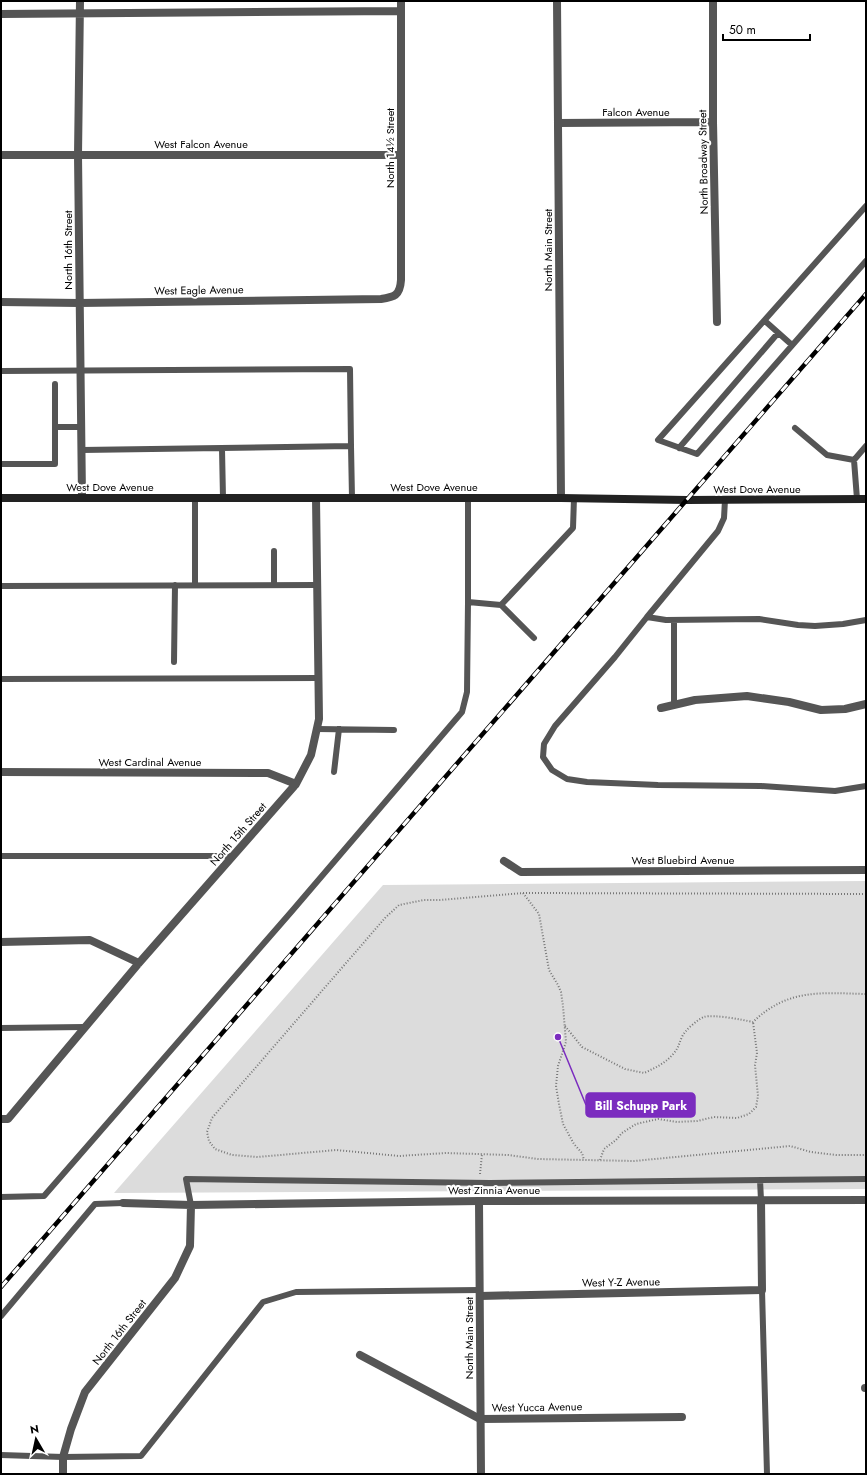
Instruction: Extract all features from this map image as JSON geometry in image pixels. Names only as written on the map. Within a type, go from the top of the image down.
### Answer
[{"type":"main road","name":"West Dove Avenue","points":[[1,498],[866,499]]},
{"type":"street","name":"North 16th Street","points":[[80,1],[78,155],[82,498]]},
{"type":"street","name":"North 14½ Street","points":[[397,294],[400,285],[400,1]]},
{"type":"street","name":"North Main Street","points":[[557,1],[561,498]]},
{"type":"street","name":"North Broadway Street","points":[[713,1],[713,122],[717,322]]},
{"type":"street","points":[[1,14],[401,12]]},
{"type":"street","name":"Falcon Avenue","points":[[558,123],[713,122]]},
{"type":"street","name":"West Falcon Avenue","points":[[1,156],[401,155]]},
{"type":"street","name":"West Eagle Avenue","points":[[1,302],[79,303],[381,299],[393,297],[397,294]]},
{"type":"street","name":"North 15th Street","points":[[4,1119],[296,784],[311,755],[319,719],[316,498]]},
{"type":"street","points":[[661,708],[695,700],[747,696],[789,702],[821,710],[845,709],[866,704]]},
{"type":"street","name":"West Cardinal Avenue","points":[[1,772],[268,774],[296,784]]},
{"type":"street","name":"West Bluebird Avenue","points":[[504,861],[520,872],[866,870]]},
{"type":"street","points":[[1,942],[90,940],[139,963]]},
{"type":"street","points":[[761,1200],[762,1290]]},
{"type":"street","name":"West Zinnia Avenue","points":[[123,1204],[191,1205],[479,1201],[866,1200]]},
{"type":"street","name":"North Main Street","points":[[479,1201],[480,1474]]},
{"type":"street","name":"North 16th Street","points":[[63,1474],[63,1457],[71,1429],[85,1392],[176,1278],[190,1246],[191,1205]]},
{"type":"street","name":"West Y-Z Avenue","points":[[480,1293],[762,1290]]},
{"type":"street","name":"West Yucca Avenue","points":[[360,1355],[480,1419],[682,1417]]},
{"type":"lane","points":[[866,206],[658,440],[697,454],[866,261]]},
{"type":"lane","points":[[765,321],[792,345]]},
{"type":"lane","points":[[679,448],[778,333]]},
{"type":"lane","points":[[1,371],[350,369],[352,498]]},
{"type":"lane","points":[[1,464],[55,464],[55,384]]},
{"type":"lane","points":[[55,427],[81,427]]},
{"type":"lane","points":[[794,428],[827,455],[854,460]]},
{"type":"lane","points":[[82,450],[351,446]]},
{"type":"lane","points":[[857,499],[854,460],[866,446]]},
{"type":"lane","points":[[222,449],[223,498]]},
{"type":"lane","points":[[195,498],[195,585]]},
{"type":"lane","points":[[1,1197],[44,1196],[292,911],[462,712],[467,692],[468,498]]},
{"type":"lane","points":[[501,605],[573,528],[574,498]]},
{"type":"lane","points":[[725,500],[724,518],[718,531],[615,657],[555,726],[544,744],[543,757],[552,770],[567,779],[587,782],[658,785],[761,786],[834,791],[866,786]]},
{"type":"lane","points":[[274,551],[274,585]]},
{"type":"lane","points":[[174,662],[175,585]]},
{"type":"lane","points":[[1,586],[317,585]]},
{"type":"lane","points":[[468,602],[501,605],[534,638]]},
{"type":"lane","points":[[647,617],[674,620],[759,619],[815,626],[836,625],[866,620]]},
{"type":"lane","points":[[674,620],[674,705]]},
{"type":"lane","points":[[1,679],[318,678]]},
{"type":"lane","points":[[317,729],[394,730]]},
{"type":"lane","points":[[334,772],[339,729]]},
{"type":"lane","points":[[1,856],[233,856]]},
{"type":"lane","points":[[1,1028],[84,1027]]},
{"type":"lane","points":[[191,1205],[186,1179],[479,1183],[866,1179]]},
{"type":"lane","points":[[760,1180],[761,1200]]},
{"type":"lane","points":[[1,1316],[95,1204],[123,1204]]},
{"type":"lane","points":[[762,1290],[767,1474]]},
{"type":"lane","points":[[1,1455],[63,1457],[141,1456],[263,1302],[296,1292],[480,1293]]},
{"type":"path","points":[[523,893],[539,914],[549,970],[558,984],[560,992],[563,1006],[566,1042],[558,1066],[556,1086],[564,1124],[584,1160]]},
{"type":"path","points":[[866,894],[523,893],[424,900],[399,905],[380,924],[212,1118],[207,1132],[209,1141],[215,1150],[232,1156],[258,1157],[336,1150],[399,1156],[446,1153],[508,1155],[538,1160],[634,1161],[790,1146],[811,1152],[836,1155],[866,1155]]},
{"type":"path","points":[[753,1022],[762,1014],[781,1002],[798,996],[816,993],[866,994]]},
{"type":"path","points":[[565,1026],[582,1047],[625,1069],[644,1073],[665,1062],[675,1052],[680,1044],[682,1036],[690,1027],[705,1016],[727,1017],[753,1022]]},
{"type":"path","points":[[600,1160],[604,1149],[616,1140],[622,1133],[636,1124],[658,1119],[677,1122],[697,1121],[714,1117],[737,1118],[749,1114],[756,1106],[758,1096],[755,1065],[757,1054],[753,1022]]},
{"type":"path","points":[[479,1183],[482,1154]]},
{"type":"shaded area","points":[[866,881],[866,1189],[114,1193],[383,885]]},
{"type":"railway","points":[[1,1287],[866,294]]},
{"type":"place","name":"Bill Schupp Park","points":[[558,1037]]}]
